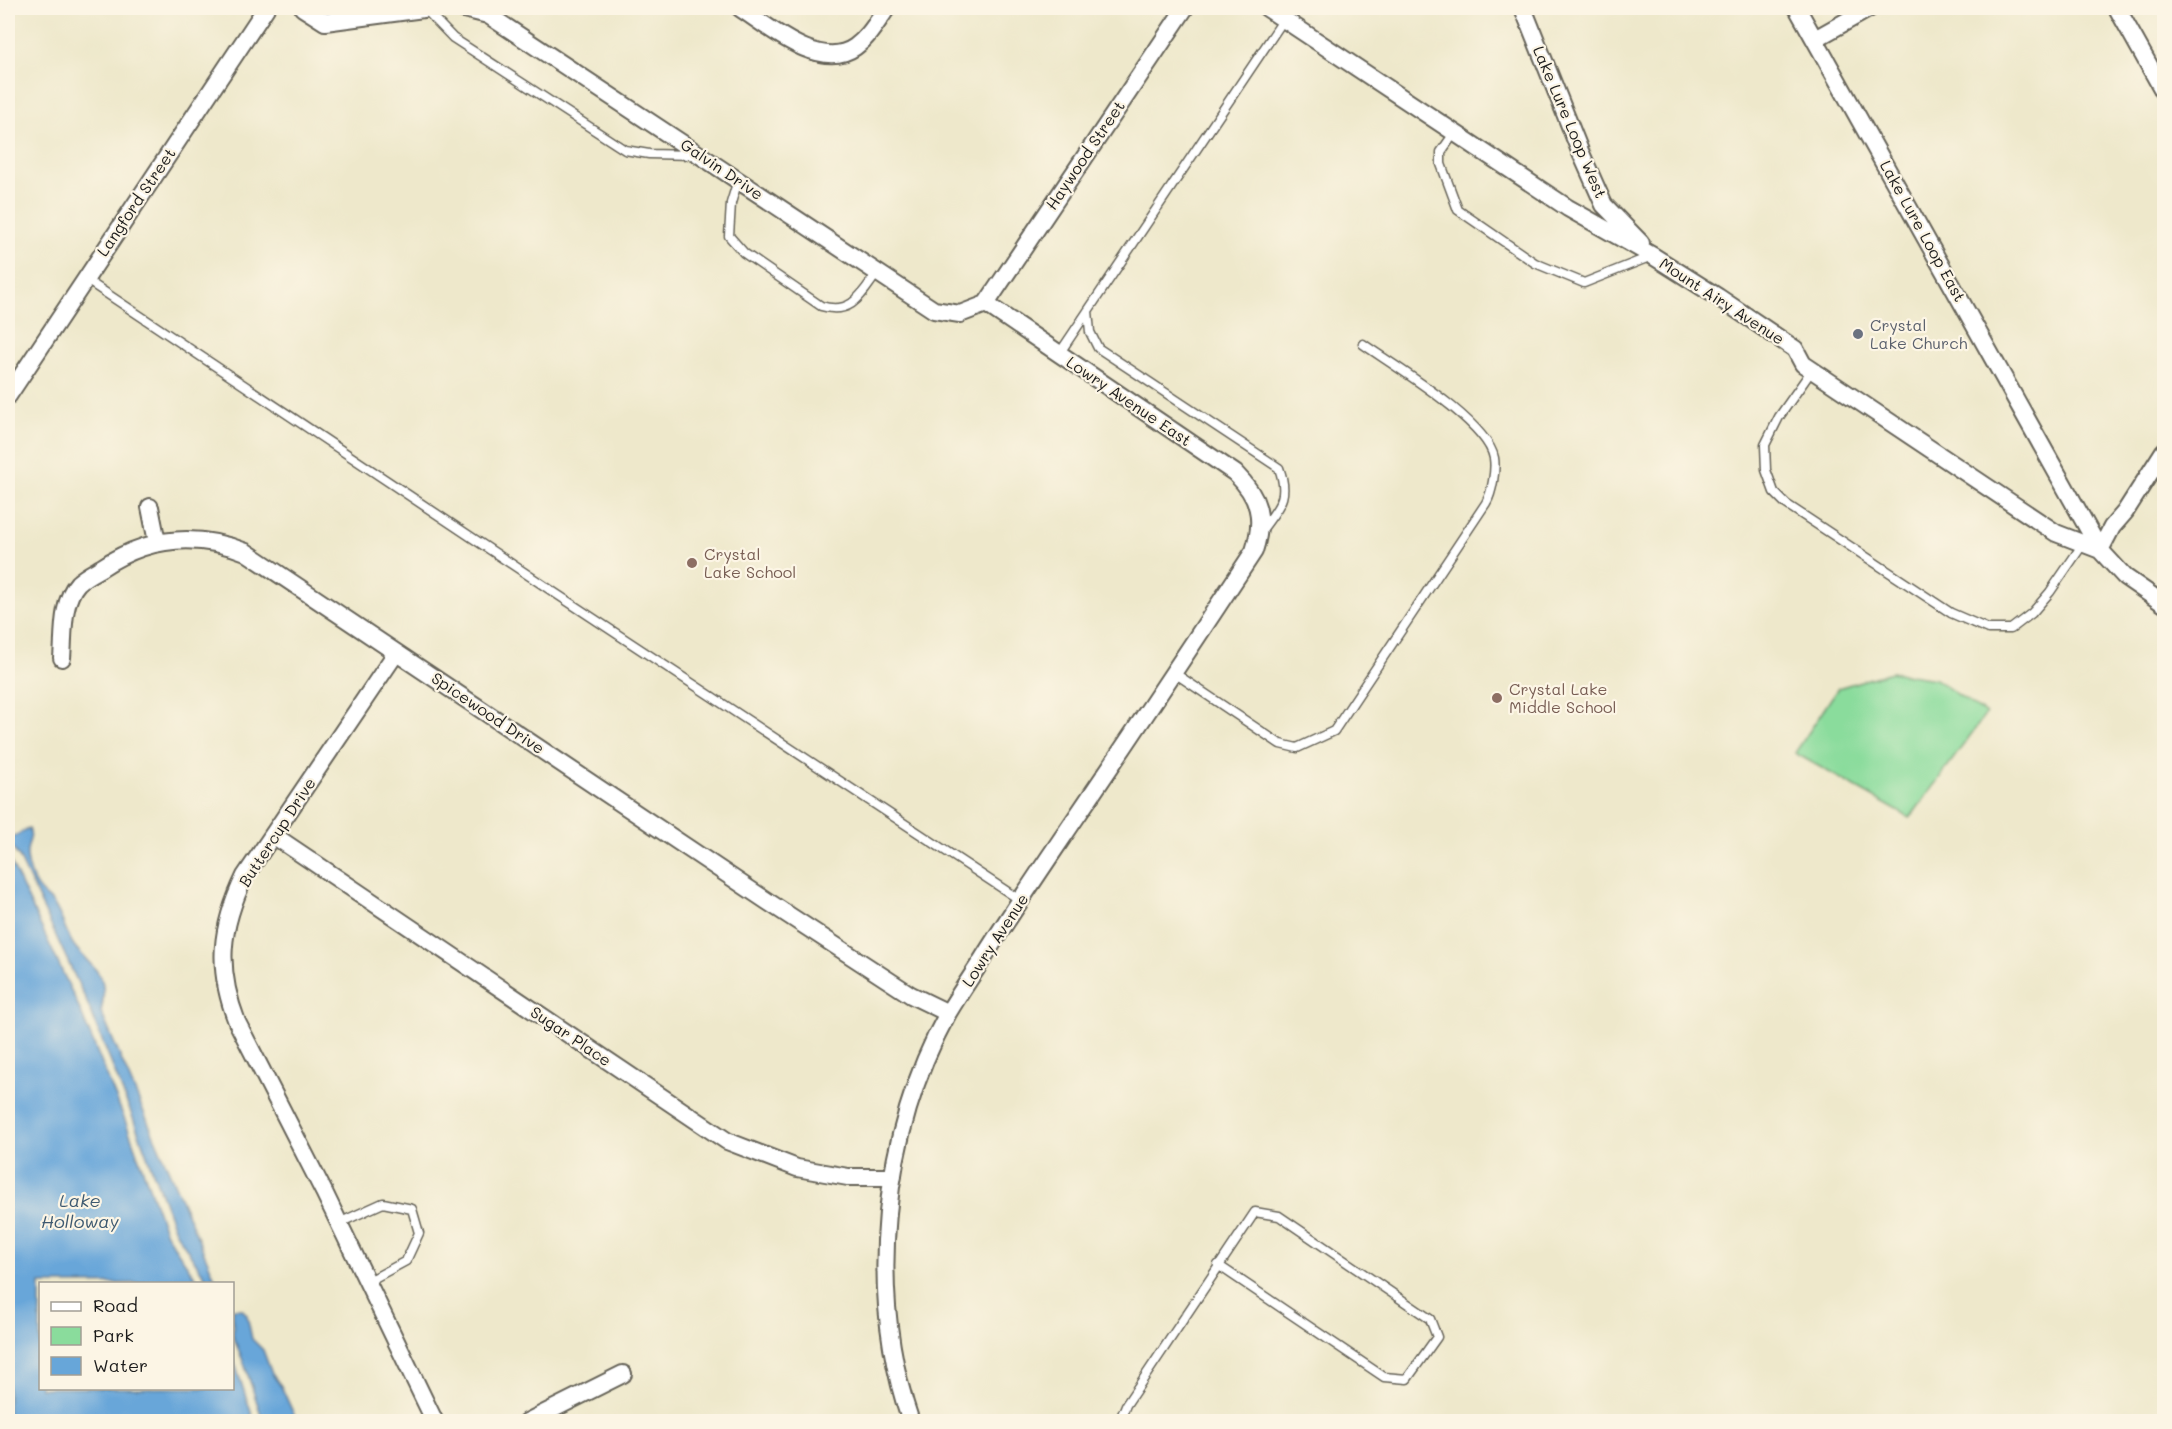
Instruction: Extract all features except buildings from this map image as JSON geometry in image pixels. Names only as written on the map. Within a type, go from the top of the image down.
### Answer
[{"type":"street","name":"Langford Street","points":[[8,396],[266,8]]},
{"type":"street","points":[[303,8],[326,22],[430,8]]},
{"type":"street","name":"Galvin Drive","points":[[460,8],[488,15],[934,310],[960,314],[986,304]]},
{"type":"street","points":[[740,8],[800,47],[815,52],[832,53],[853,49],[868,36],[887,8]]},
{"type":"street","name":"Haywood Street","points":[[986,304],[1185,8]]},
{"type":"street","name":"Mount Airy Avenue","points":[[1267,8],[1568,208],[1653,256],[1795,349],[1803,364],[2056,533],[2100,550],[2125,577],[2164,604]]},
{"type":"street","name":"Lake Lure Loop West","points":[[1523,8],[1604,205],[1653,256]]},
{"type":"street","name":"Lake Lure Loop East","points":[[1797,8],[2100,550]]},
{"type":"street","points":[[1815,39],[1870,8]]},
{"type":"street","points":[[2117,8],[2164,92]]},
{"type":"street","name":"Lowry Avenue East","points":[[986,304],[1235,473],[1250,488],[1259,511]]},
{"type":"street","points":[[2100,550],[2112,527],[2125,512],[2164,451]]},
{"type":"street","points":[[150,507],[157,542]]},
{"type":"street","name":"Lowry Avenue","points":[[911,1422],[903,1397],[888,1319],[885,1285],[893,1177],[904,1124],[918,1082],[948,1013],[1020,900],[1254,551],[1260,532],[1259,511]]},
{"type":"street","name":"Spicewood Drive","points":[[62,658],[66,606],[78,583],[115,559],[157,542],[194,539],[227,545],[246,552],[911,995],[948,1013]]},
{"type":"street","name":"Buttercup Drive","points":[[396,653],[245,876],[233,902],[224,937],[223,969],[227,997],[237,1022],[339,1223],[435,1422]]},
{"type":"street","name":"Sugar Place","points":[[273,835],[727,1141],[797,1168],[848,1177],[893,1177]]},
{"type":"street","points":[[527,1422],[623,1374]]},
{"type":"lane","points":[[425,8],[453,38],[625,150],[649,154],[700,155]]},
{"type":"lane","points":[[1059,354],[1284,19]]},
{"type":"lane","points":[[1455,132],[1441,152],[1441,164],[1458,210],[1534,263],[1584,283],[1653,256]]},
{"type":"lane","points":[[738,180],[731,203],[729,236],[744,253],[821,306],[834,310],[845,308],[860,296],[877,273]]},
{"type":"lane","points":[[85,279],[1020,900]]},
{"type":"lane","points":[[1088,311],[1090,332],[1098,348],[1279,468],[1285,484],[1282,501],[1260,532]]},
{"type":"lane","points":[[1173,672],[1280,744],[1297,748],[1334,731],[1486,503],[1491,494],[1494,457],[1480,432],[1449,403],[1363,344]]},
{"type":"lane","points":[[1812,370],[1779,417],[1765,445],[1766,470],[1774,492],[1786,504],[1951,613],[1988,629],[2011,629],[2032,613],[2050,592],[2083,544]]},
{"type":"lane","points":[[339,1223],[383,1203],[412,1209],[419,1233],[406,1261],[367,1282]]},
{"type":"lane","points":[[1119,1422],[1126,1405],[1218,1265],[1255,1212],[1279,1216],[1430,1319],[1437,1337],[1407,1379],[1384,1377],[1218,1265]]},
{"type":"green space","points":[[1891,672],[1935,679],[1986,714],[1910,818],[1795,753],[1838,688]]},
{"type":"water","points":[[29,828],[27,859],[34,882],[56,907],[76,948],[100,976],[104,990],[101,1012],[217,1282],[208,1282],[175,1231],[86,1000],[19,857],[8,842],[8,835],[15,836]]},
{"type":"water","name":"Lake Holloway","points":[[8,856],[77,1003],[125,1120],[166,1234],[198,1282],[39,1282],[39,1390],[234,1390],[234,1361],[254,1421],[8,1421]]},
{"type":"water","points":[[234,1309],[242,1309],[247,1315],[252,1339],[263,1350],[272,1374],[281,1386],[297,1421],[263,1421],[234,1338]]},
{"type":"place","name":"Crystal Lake Church","points":[[1858,334]]},
{"type":"place","name":"Crystal Lake School","points":[[692,563]]},
{"type":"place","name":"Crystal Lake Middle School","points":[[1497,698]]}]
